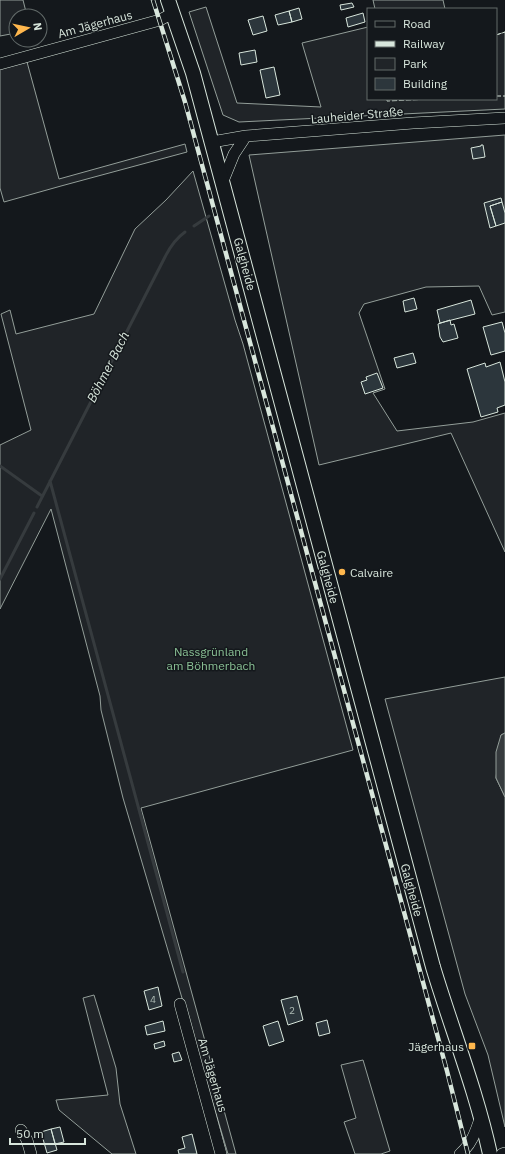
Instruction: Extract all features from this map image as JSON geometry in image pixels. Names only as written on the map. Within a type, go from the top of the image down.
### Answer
[{"type":"main road","name":"Galgheide","points":[[168,0],[193,72],[223,181],[433,968],[481,1116],[490,1154]]},
{"type":"street","name":"Am Jägerhaus","points":[[0,64],[160,20],[173,14]]},
{"type":"street","name":"Lauheider Straße","points":[[212,142],[246,136],[412,123],[505,118]]},
{"type":"street","points":[[223,181],[234,154],[246,136]]},
{"type":"street","name":"Am Jägerhaus","points":[[180,1004],[221,1154]]},
{"type":"street","points":[[460,1154],[467,1148],[473,1138],[481,1116]]},
{"type":"street","points":[[21,1130],[27,1140],[31,1154]]},
{"type":"green space","points":[[0,0],[23,0],[25,8],[8,8],[8,34],[0,36]]},
{"type":"green space","points":[[373,0],[443,0],[445,8],[375,8]]},
{"type":"green space","points":[[206,7],[237,103],[321,107],[302,43],[367,27],[367,100],[497,100],[497,35],[505,32],[505,109],[239,122],[223,115],[189,12]]},
{"type":"green space","points":[[27,62],[59,179],[185,144],[187,152],[4,202],[0,188],[0,68]]},
{"type":"green space","points":[[505,135],[505,312],[492,315],[479,286],[426,287],[364,304],[359,313],[385,389],[373,393],[397,431],[473,422],[505,413],[505,552],[451,433],[319,465],[249,155]]},
{"type":"green space","name":"Nassgrünland am Böhmerbach","points":[[193,171],[243,344],[353,750],[141,808],[236,1154],[228,1154],[123,798],[101,710],[100,696],[51,509],[0,609],[0,445],[31,430],[1,314],[10,310],[16,334],[94,314],[135,229],[166,200]]},
{"type":"green space","points":[[505,677],[505,733],[501,735],[496,778],[505,797],[505,1127],[488,1055],[465,994],[385,699]]},
{"type":"green space","points":[[94,995],[116,1068],[120,1104],[136,1154],[112,1154],[59,1110],[56,1100],[108,1095],[83,998]]},
{"type":"green space","points":[[363,1060],[390,1151],[381,1154],[355,1154],[344,1122],[356,1118],[341,1065]]},
{"type":"shaded area","points":[[505,733],[505,797],[496,778],[496,752],[501,735]]},
{"type":"building","points":[[352,3],[354,7],[341,10],[340,5]]},
{"type":"building","points":[[299,8],[302,19],[292,22],[289,11]]},
{"type":"building","points":[[289,11],[292,22],[278,25],[275,15]]},
{"type":"building","points":[[363,13],[365,22],[348,27],[346,18]]},
{"type":"building","points":[[263,16],[267,31],[253,35],[248,20]]},
{"type":"building","points":[[255,50],[257,62],[241,65],[239,53]]},
{"type":"building","points":[[274,67],[280,95],[266,98],[260,70]]},
{"type":"building","points":[[483,145],[485,157],[473,159],[471,148]]},
{"type":"building","points":[[501,198],[502,202],[490,206],[496,226],[490,228],[484,203]]},
{"type":"building","points":[[502,202],[505,213],[505,223],[496,226],[490,206]]},
{"type":"building","points":[[414,298],[417,309],[405,312],[403,301]]},
{"type":"building","points":[[471,300],[475,314],[440,323],[437,310]]},
{"type":"building","points":[[450,320],[451,325],[454,324],[458,338],[443,342],[440,337],[438,324]]},
{"type":"building","points":[[502,322],[505,333],[505,351],[491,355],[483,327]]},
{"type":"building","points":[[413,353],[416,363],[397,368],[394,358]]},
{"type":"building","points":[[500,362],[505,382],[505,405],[497,408],[498,412],[481,417],[467,369],[485,363],[486,367]]},
{"type":"building","points":[[377,373],[383,388],[365,394],[361,382],[367,380],[366,377]]},
{"type":"building","points":[[158,987],[162,1006],[149,1010],[144,991]]},
{"type":"building","points":[[297,996],[303,1020],[288,1025],[281,1000]]},
{"type":"building","points":[[327,1020],[330,1033],[319,1036],[316,1023]]},
{"type":"building","points":[[163,1021],[165,1031],[147,1035],[145,1026]]},
{"type":"building","points":[[278,1021],[284,1041],[269,1046],[263,1026]]},
{"type":"building","points":[[164,1041],[165,1046],[155,1049],[154,1044]]},
{"type":"building","points":[[179,1052],[182,1060],[174,1062],[172,1054]]},
{"type":"building","points":[[60,1127],[64,1142],[55,1144],[51,1129]]},
{"type":"building","points":[[51,1129],[57,1150],[47,1153],[41,1132]]},
{"type":"building","points":[[192,1134],[197,1154],[179,1154],[178,1150],[185,1148],[182,1137]]},
{"type":"waterway","name":"Böhmer Bach","points":[[194,226],[209,216]]},
{"type":"waterway","name":"Böhmer Bach","points":[[37,507],[167,253],[176,240],[185,232]]},
{"type":"waterway","points":[[0,466],[42,496]]},
{"type":"waterway","points":[[50,481],[183,972]]},
{"type":"waterway","name":"Böhmer Bach","points":[[0,579],[34,513]]},
{"type":"railway","points":[[153,0],[185,102],[447,1071],[468,1154]]},
{"type":"fence","points":[[497,35],[505,32]]},
{"type":"fence","points":[[497,96],[505,96]]},
{"type":"fence","points":[[387,100],[410,100]]},
{"type":"place","name":"Calvaire","points":[[342,572]]},
{"type":"place","name":"Jägerhaus","points":[[472,1046]]}]
